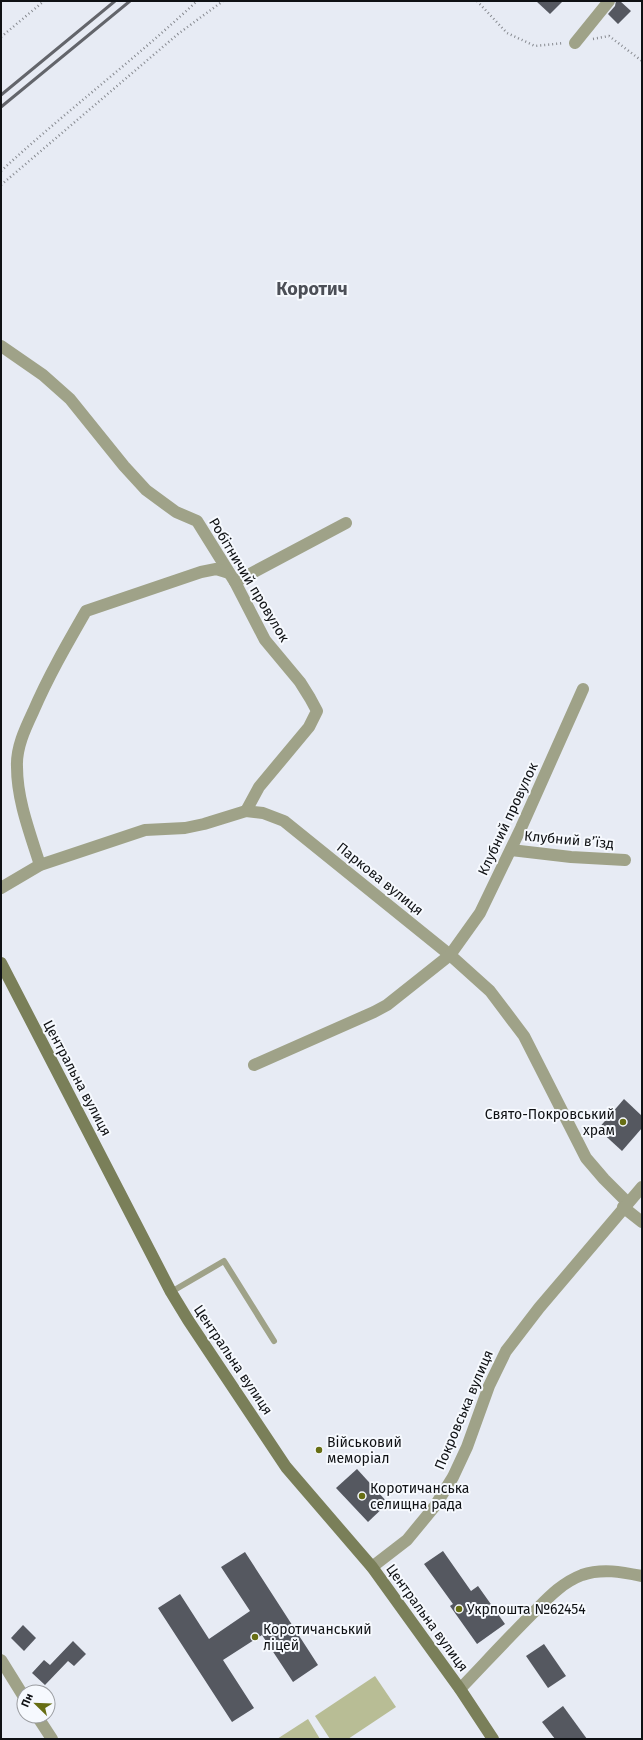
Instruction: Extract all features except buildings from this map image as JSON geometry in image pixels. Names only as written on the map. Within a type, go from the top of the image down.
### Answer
[{"type":"street","points":[[575,43],[609,1]]},
{"type":"street","name":"Робітничий провулок","points":[[1,346],[43,376],[70,399],[124,466],[146,490],[176,512],[197,521],[232,577],[265,640],[300,682],[310,698],[316,711],[309,728],[259,787],[246,810]]},
{"type":"street","points":[[40,865],[19,790],[16,765],[23,733],[46,683],[86,611],[201,572],[216,569],[232,577],[346,523]]},
{"type":"street","name":"Клубний провулок","points":[[254,1065],[387,1005],[450,955],[480,913],[511,850],[583,689]]},
{"type":"street","name":"Паркова вулиця","points":[[1,888],[40,865],[144,830],[185,828],[204,824],[246,810],[263,813],[284,821],[450,955],[490,991],[524,1036],[586,1158],[625,1205],[642,1222]]},
{"type":"street","name":"Клубний в’їзд","points":[[511,850],[571,857],[625,860]]},
{"type":"street","name":"Центральна вулиця","points":[[1,963],[171,1292],[188,1320],[286,1467],[372,1567],[460,1689],[493,1739]]},
{"type":"street","name":"Покровська вулиця","points":[[372,1567],[407,1540],[435,1506],[453,1477],[467,1447],[489,1386],[506,1351],[539,1308],[625,1205],[642,1187]]},
{"type":"street","points":[[460,1689],[532,1614],[559,1588],[570,1580],[582,1575],[608,1571],[642,1576]]},
{"type":"street","points":[[1,1660],[16,1684]]},
{"type":"street","points":[[42,1724],[52,1739]]},
{"type":"lane","points":[[171,1292],[224,1261],[274,1341]]},
{"type":"path","points":[[1,37],[44,1]]},
{"type":"path","points":[[1,171],[40,134],[160,36],[197,1]]},
{"type":"path","points":[[1,185],[178,34],[223,1]]},
{"type":"path","points":[[477,1],[507,33],[535,46],[575,43],[609,36],[642,61]]},
{"type":"green space","points":[[375,1676],[396,1707],[348,1739],[330,1739],[315,1716]]},
{"type":"green space","points":[[308,1719],[320,1739],[277,1739]]},
{"type":"railway","points":[[1,95],[115,1]]},
{"type":"railway","points":[[1,107],[130,1]]},
{"type":"place","name":"Свято-Покровський храм","points":[[623,1122]]},
{"type":"place","name":"Військовий меморіал","points":[[319,1450]]},
{"type":"place","name":"Коротичанська селищна рада","points":[[362,1496]]},
{"type":"place","name":"Укрпошта №62454","points":[[459,1609]]},
{"type":"place","name":"Коротичанський ліцей","points":[[255,1637]]},
{"type":"district","name":"Коротич","points":[[312,289]]}]
